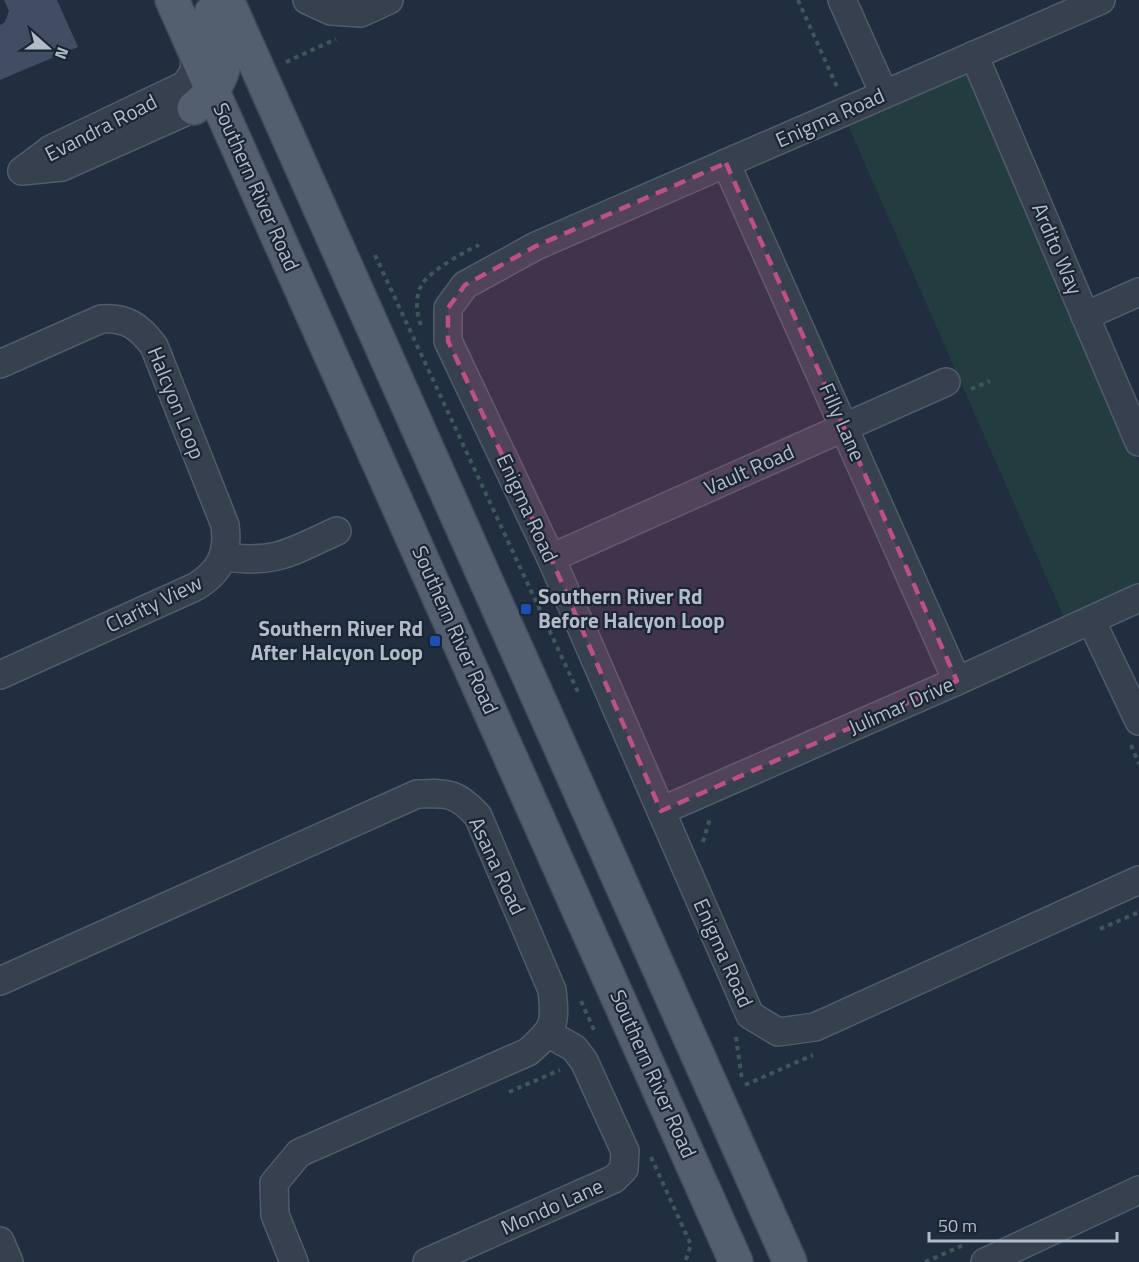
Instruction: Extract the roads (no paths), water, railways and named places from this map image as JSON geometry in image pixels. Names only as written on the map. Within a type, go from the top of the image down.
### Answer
[{"type":"main road","name":"Southern River Road","points":[[172,0],[195,52],[198,94],[236,141],[736,1262]]},
{"type":"main road","points":[[198,94],[225,58],[224,44],[205,0]]},
{"type":"main road","points":[[227,0],[790,1262]]},
{"type":"main road","points":[[198,94],[250,90],[275,111]]},
{"type":"street","points":[[319,5],[361,13],[389,0]]},
{"type":"street","points":[[842,0],[884,94]]},
{"type":"street","name":"Enigma Road","points":[[1101,0],[536,246],[465,285],[448,308],[448,341],[551,558],[750,1015],[778,1032],[815,1027],[1139,879]]},
{"type":"street","name":"Ardito Way","points":[[974,55],[1139,442]]},
{"type":"street","name":"Evandra Road","points":[[198,94],[62,168],[22,171],[51,148],[198,94]]},
{"type":"street","points":[[198,94],[207,121],[236,141]]},
{"type":"street","name":"Filly Lane","points":[[726,164],[957,681]]},
{"type":"street","points":[[1085,316],[1139,292]]},
{"type":"street","name":"Halcyon Loop","points":[[0,364],[100,319],[118,317],[132,323],[145,333],[154,346],[225,525],[228,541],[224,556]]},
{"type":"street","name":"Vault Road","points":[[551,558],[946,382]]},
{"type":"street","points":[[224,556],[249,560],[279,557],[336,531]]},
{"type":"street","name":"Clarity View","points":[[0,675],[195,587],[218,570],[224,556]]},
{"type":"street","name":"Julimar Drive","points":[[661,811],[1139,598]]},
{"type":"street","points":[[1091,620],[1139,721]]},
{"type":"street","name":"Asana Road","points":[[0,981],[417,794],[446,793],[462,799],[478,816],[552,990],[555,1014],[549,1034]]},
{"type":"street","points":[[294,1262],[275,1215],[274,1183],[299,1153],[528,1052],[549,1034]]},
{"type":"street","name":"Mondo Lane","points":[[427,1262],[614,1179],[624,1169],[625,1151],[584,1061],[574,1048],[549,1034]]},
{"type":"street","points":[[985,1262],[1139,1190]]},
{"type":"street","points":[[0,1241],[9,1262]]},
{"type":"place","name":"Southern River Rd Before Halcyon Loop","points":[[526,609]]},
{"type":"place","name":"Southern River Rd After Halcyon Loop","points":[[435,641]]}]
